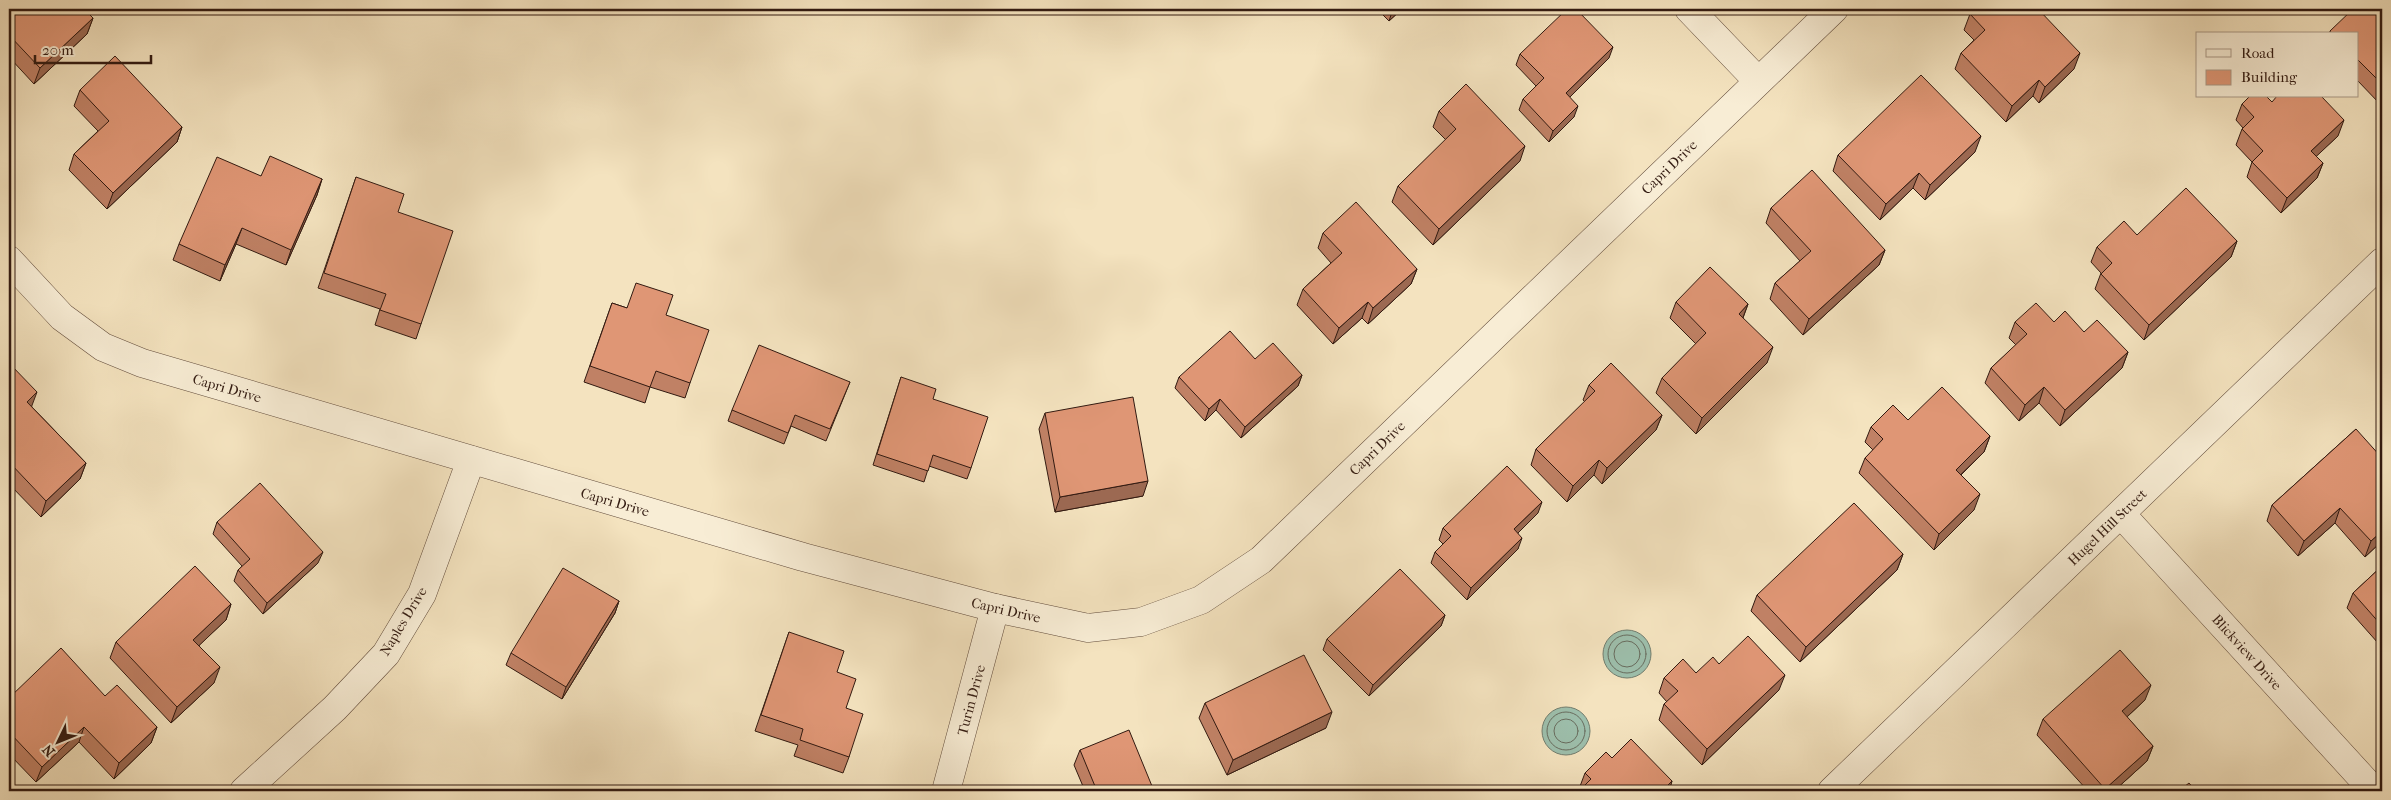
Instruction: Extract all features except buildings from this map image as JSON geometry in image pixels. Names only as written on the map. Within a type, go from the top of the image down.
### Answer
[{"type":"street","points":[[1688,9],[1758,81]]},
{"type":"street","name":"Capri Drive","points":[[9,260],[62,317],[103,348],[142,363],[803,557],[995,608],[1088,628],[1141,622],[1201,600],[1261,560],[1834,9]]},
{"type":"street","name":"Hugel Hill Street","points":[[1832,791],[2382,262]]},
{"type":"street","name":"Naples Drive","points":[[244,791],[335,708],[386,654],[422,594],[471,460]]},
{"type":"street","name":"Blickview Drive","points":[[2121,514],[2374,791]]},
{"type":"street","name":"Turin Drive","points":[[946,791],[995,608]]},
{"type":"water","points":[[1622,630],[1632,630],[1641,634],[1647,640],[1650,645],[1650,663],[1641,674],[1632,678],[1622,678],[1613,674],[1607,668],[1603,659],[1603,649],[1607,640],[1613,634]]},
{"type":"water","points":[[1566,707],[1575,709],[1583,714],[1588,722],[1590,731],[1588,740],[1583,748],[1575,753],[1566,755],[1557,753],[1549,748],[1544,740],[1542,731],[1544,722],[1549,714],[1557,709]]}]
